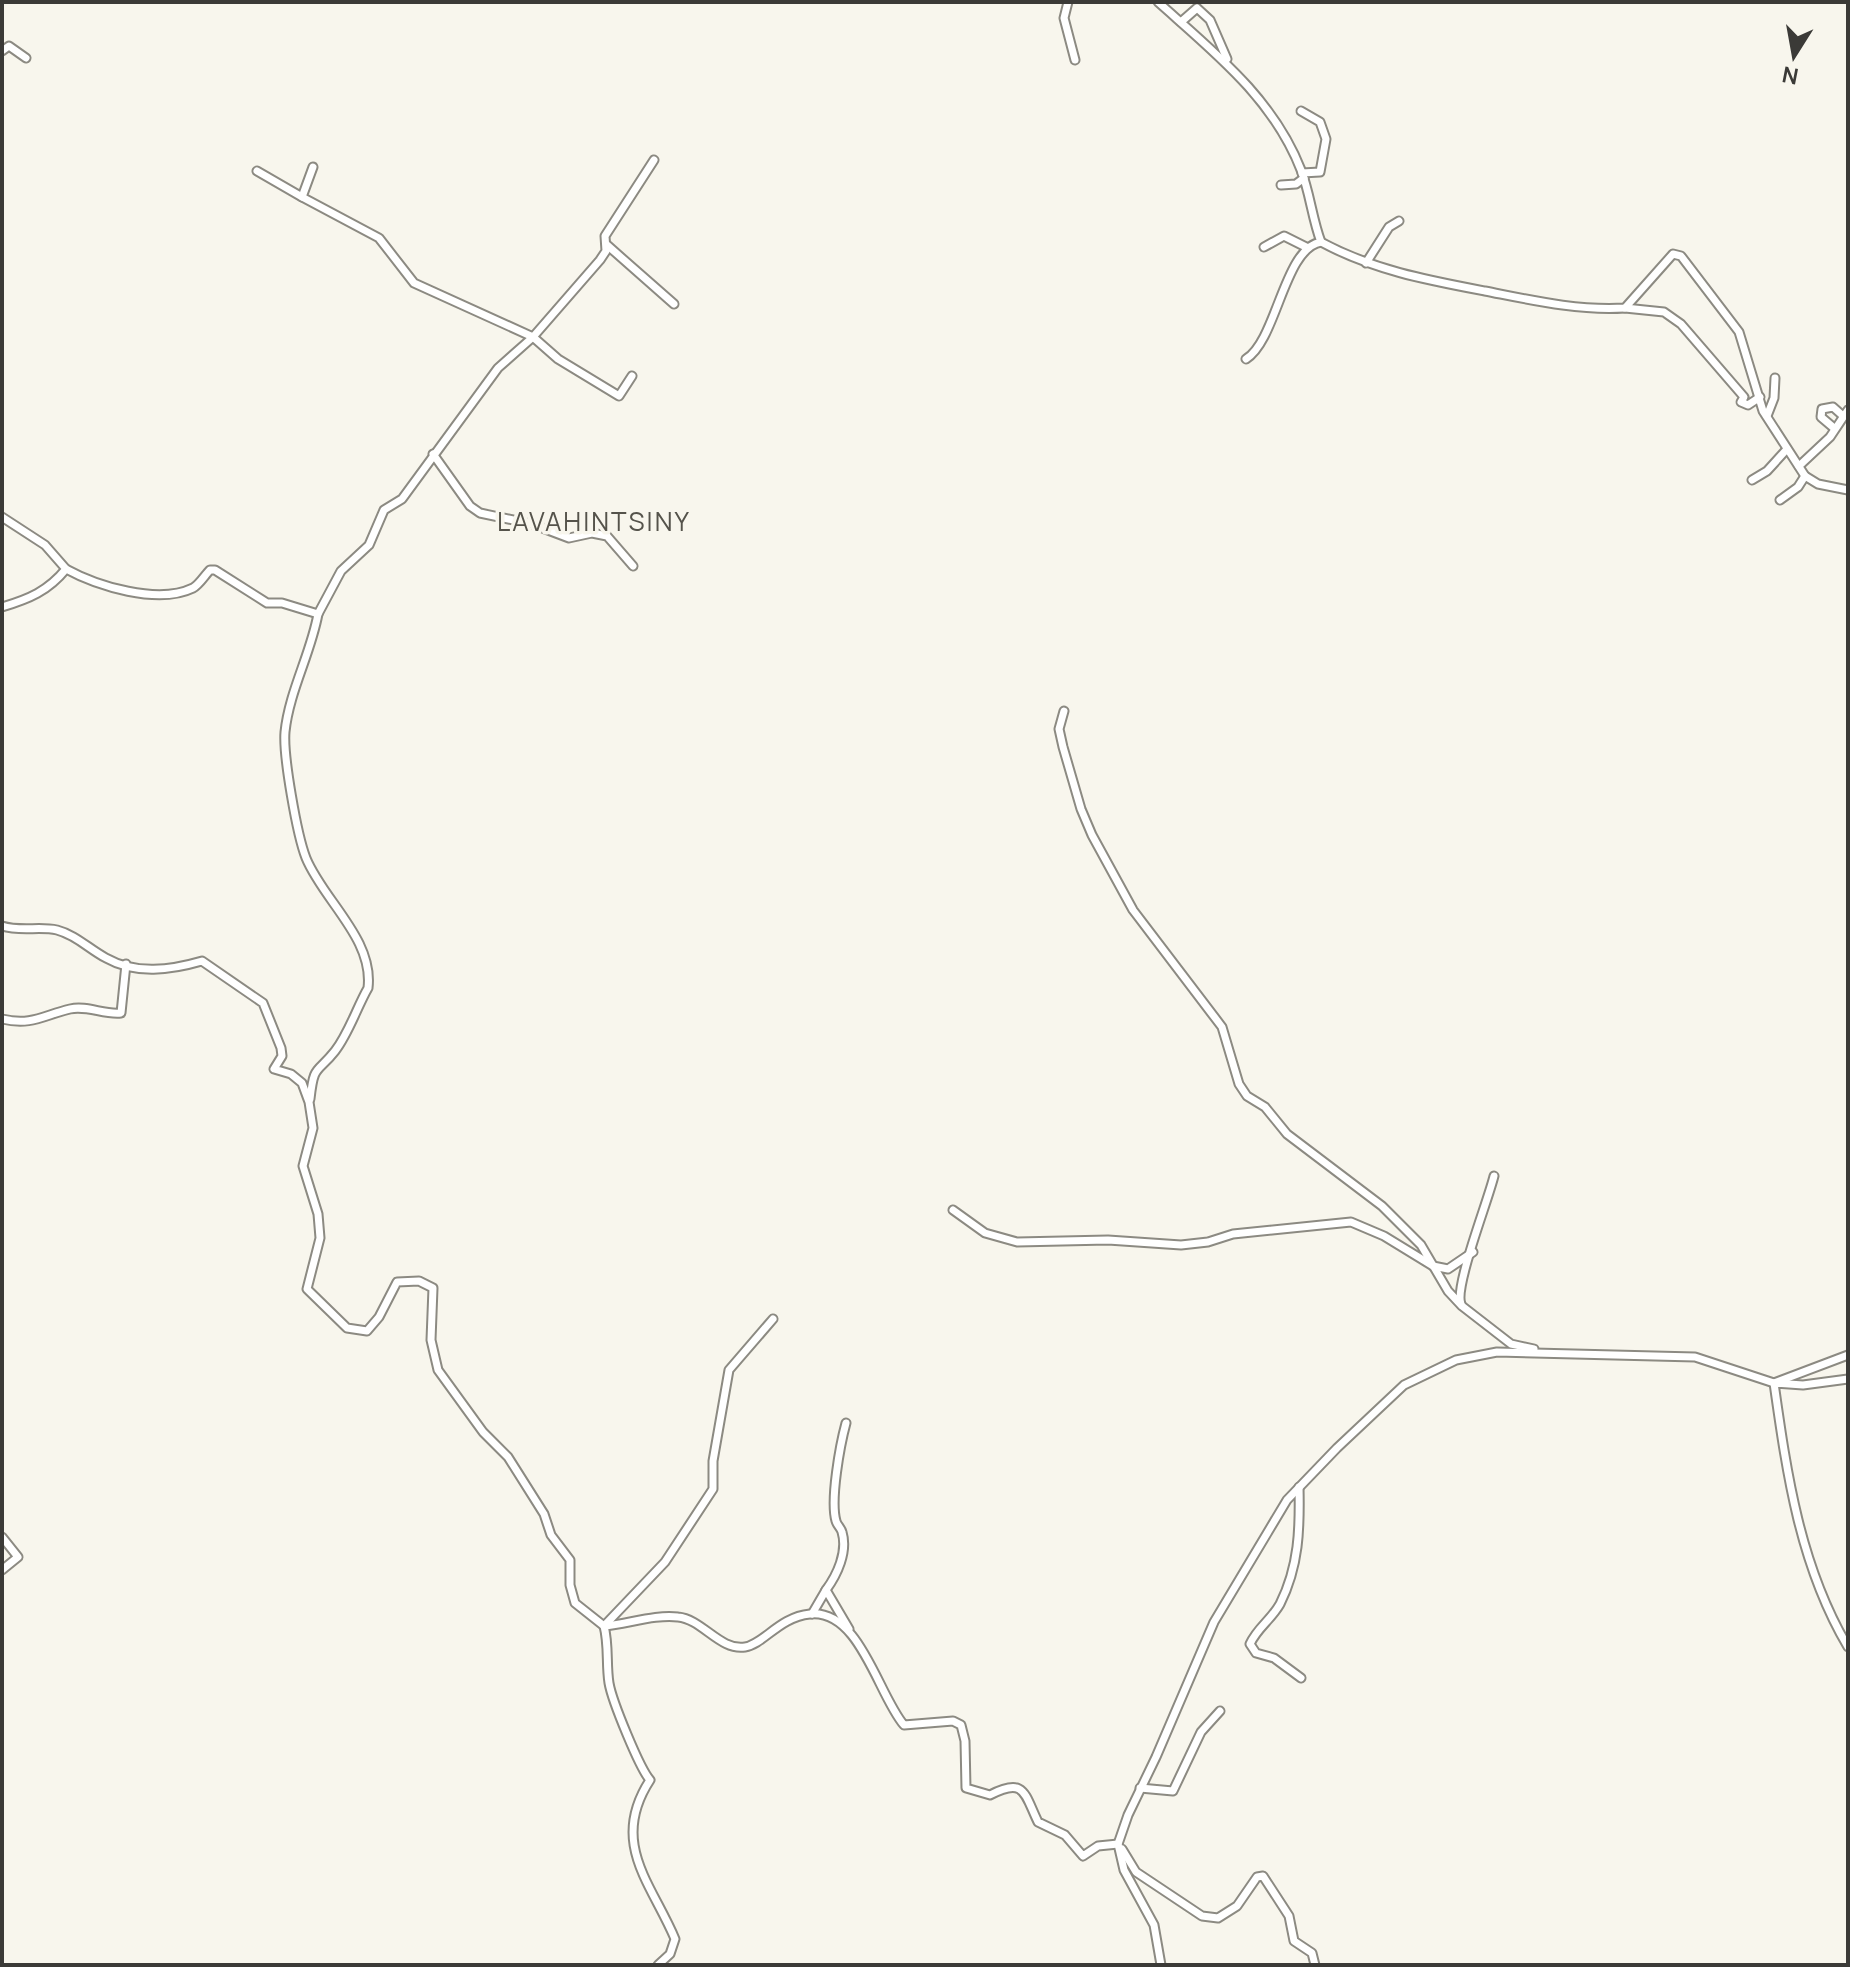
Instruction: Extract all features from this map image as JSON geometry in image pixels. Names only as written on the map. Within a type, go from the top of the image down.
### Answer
[{"type":"street","points":[[1068,2],[1064,18],[1075,60]]},
{"type":"street","points":[[1158,2],[1227,61],[1263,103],[1303,176],[1321,242],[1366,263],[1418,279],[1545,303],[1664,312],[1681,324],[1744,397],[1741,402],[1748,405],[1760,397]]},
{"type":"street","points":[[1181,22],[1197,8],[1205,13],[1220,38],[1227,61]]},
{"type":"street","points":[[2,51],[9,46],[26,58]]},
{"type":"street","points":[[1281,185],[1296,184],[1303,176],[1320,172],[1326,139],[1320,122],[1301,111]]},
{"type":"street","points":[[654,160],[605,236],[607,245],[674,304]]},
{"type":"street","points":[[302,197],[313,167]]},
{"type":"street","points":[[257,171],[379,238],[414,283],[533,337],[558,359],[619,396],[632,376]]},
{"type":"street","points":[[1366,263],[1389,227],[1399,221]]},
{"type":"street","points":[[1264,247],[1284,236],[1308,248]]},
{"type":"street","points":[[1246,359],[1263,334],[1308,248],[1321,242]]},
{"type":"street","points":[[309,1102],[312,1076],[321,1062],[335,1051],[368,988],[369,977],[354,935],[306,857],[294,804],[285,732],[318,614],[341,571],[369,545],[384,510],[402,499],[506,358],[533,337],[600,260],[607,245]]},
{"type":"street","points":[[1625,308],[1673,254],[1681,256],[1739,332],[1767,416],[1805,476],[1818,484],[1848,490]]},
{"type":"street","points":[[1767,416],[1774,398],[1775,378]]},
{"type":"street","points":[[1799,466],[1830,437],[1845,413],[1833,407],[1822,409],[1821,417],[1834,428]]},
{"type":"street","points":[[1752,480],[1767,471],[1787,449]]},
{"type":"street","points":[[433,454],[470,506],[480,513],[532,524],[569,538],[592,533],[607,536],[633,566]]},
{"type":"street","points":[[1780,500],[1798,487],[1805,476]]},
{"type":"street","points":[[2,517],[45,545],[66,569],[114,590],[160,593],[193,588],[210,570],[215,570],[267,603],[282,603],[318,614]]},
{"type":"street","points":[[2,607],[33,598],[56,582],[66,569]]},
{"type":"street","points":[[1064,711],[1059,729],[1063,747],[1092,835],[1133,910],[1222,1027],[1239,1084],[1247,1096],[1265,1107],[1287,1134],[1382,1206],[1421,1245],[1448,1291],[1462,1306],[1511,1344],[1544,1352]]},
{"type":"street","points":[[2,926],[28,932],[54,929],[75,936],[109,960],[165,972],[202,961],[232,978],[263,1003],[281,1048],[282,1056],[274,1069],[291,1074],[302,1083],[309,1102],[313,1128],[303,1166],[318,1214],[320,1238],[307,1289],[347,1328],[367,1331],[379,1317],[397,1282],[419,1281],[433,1288],[431,1340],[438,1370],[483,1432],[508,1457],[544,1514],[551,1535],[570,1560],[570,1585],[575,1603],[604,1626],[677,1617],[730,1645],[745,1647],[760,1640],[777,1624],[812,1614],[827,1617],[850,1631]]},
{"type":"street","points":[[2,1019],[14,1022],[50,1018],[71,1008],[121,1013],[127,982],[126,964]]},
{"type":"street","points":[[1462,1306],[1459,1287],[1473,1252],[1494,1176]]},
{"type":"street","points":[[953,1210],[985,1233],[1017,1242],[1108,1240],[1181,1245],[1208,1242],[1233,1234],[1351,1222],[1384,1236],[1433,1266],[1448,1269],[1473,1252]]},
{"type":"street","points":[[658,1965],[670,1954],[675,1939],[639,1872],[633,1835],[640,1794],[650,1780],[642,1773],[636,1748],[624,1728],[609,1684],[604,1626],[665,1562],[713,1489],[713,1461],[729,1370],[773,1319]]},
{"type":"street","points":[[1493,1332],[1499,1339],[1497,1352]]},
{"type":"street","points":[[1161,1965],[1154,1925],[1124,1870],[1118,1844],[1140,1788],[1214,1622],[1287,1500],[1404,1385],[1456,1360],[1497,1352],[1695,1357],[1774,1383],[1803,1385],[1848,1379]]},
{"type":"street","points":[[1774,1383],[1848,1355]]},
{"type":"street","points":[[1774,1383],[1787,1473],[1808,1560],[1829,1615],[1848,1647]]},
{"type":"street","points":[[812,1614],[838,1574],[842,1554],[842,1533],[835,1521],[836,1469],[846,1423]]},
{"type":"street","points":[[1299,1487],[1300,1551],[1281,1603],[1256,1630],[1250,1644],[1256,1653],[1274,1658],[1301,1678]]},
{"type":"street","points":[[2,1537],[18,1557],[2,1570]]},
{"type":"street","points":[[826,1590],[904,1725],[953,1721],[961,1725],[965,1741],[966,1788],[990,1795],[1007,1786],[1017,1786],[1025,1793],[1038,1822],[1065,1835],[1083,1856],[1098,1846],[1118,1844]]},
{"type":"street","points":[[1140,1788],[1173,1791],[1201,1732],[1220,1711]]},
{"type":"street","points":[[1118,1844],[1136,1872],[1202,1916],[1218,1918],[1237,1906],[1257,1877],[1263,1876],[1289,1916],[1294,1941],[1312,1953],[1315,1965]]},
{"type":"district","name":"LAVAHINTSINY","points":[[594,522]]}]
